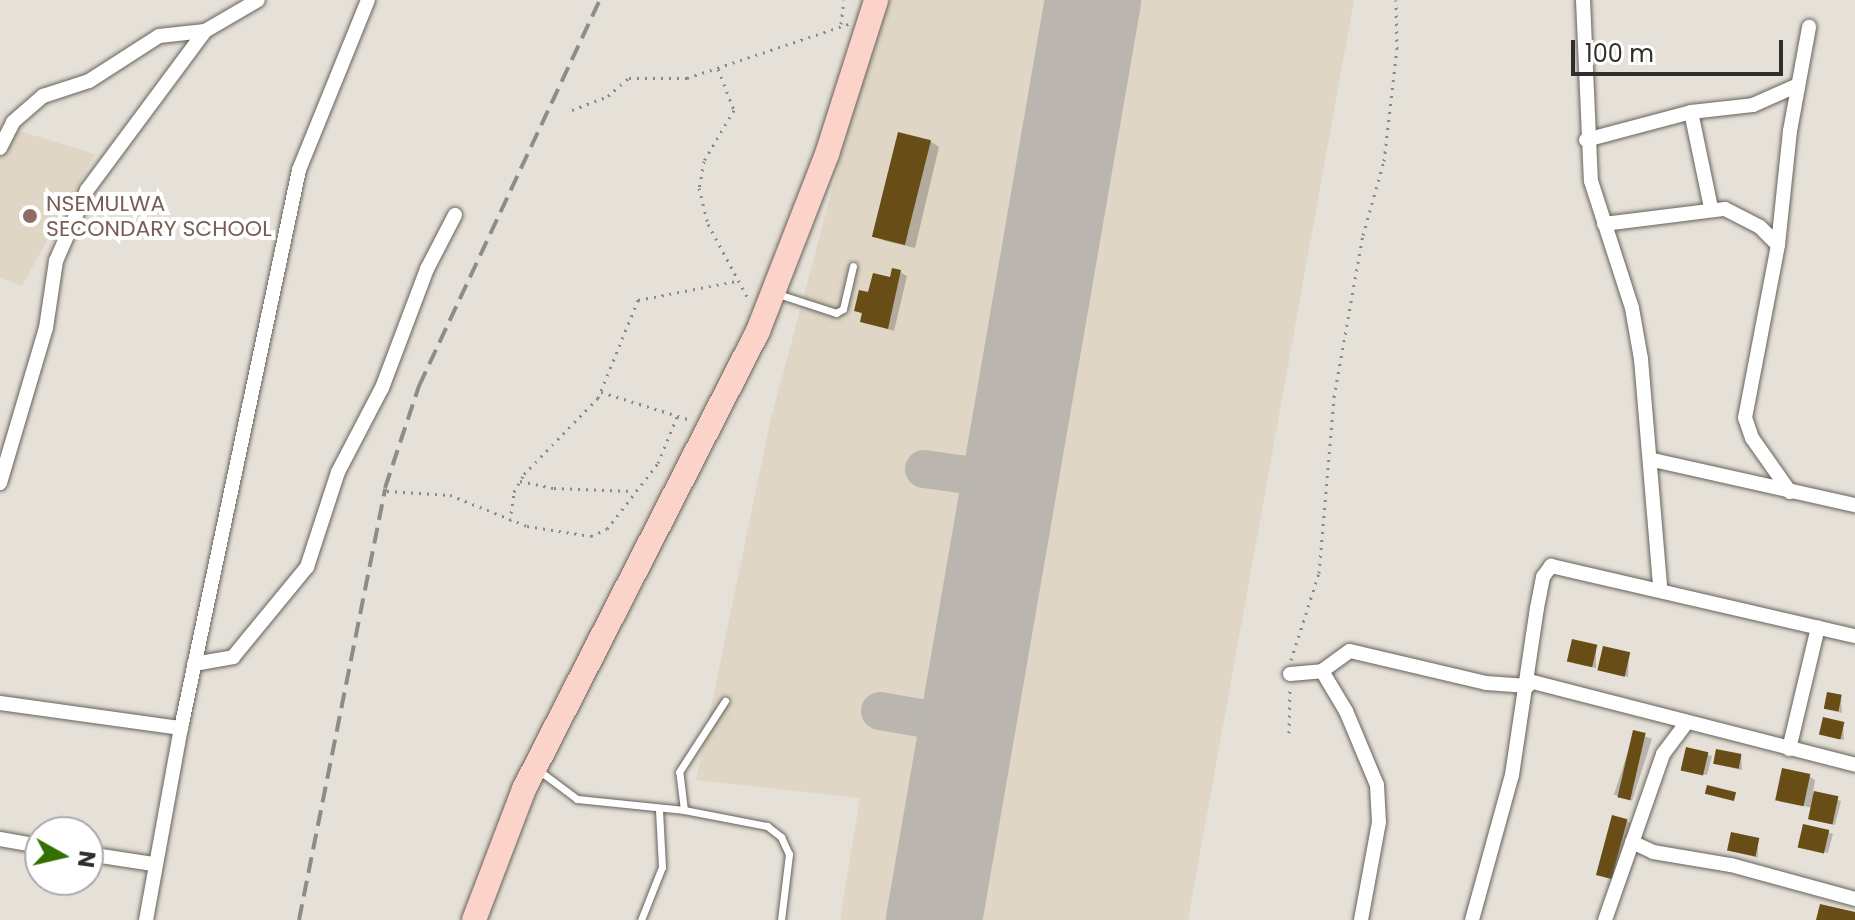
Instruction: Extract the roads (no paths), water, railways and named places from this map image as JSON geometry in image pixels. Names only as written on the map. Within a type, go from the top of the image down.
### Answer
[{"type":"main road","points":[[474,920],[536,767],[715,421],[762,320],[827,154],[873,9]]},
{"type":"street","points":[[0,483],[46,328],[56,261],[68,229],[122,140],[205,31],[258,0]]},
{"type":"street","points":[[146,920],[153,864],[299,170],[368,0]]},
{"type":"street","points":[[1583,0],[1586,140],[1604,224],[1632,308],[1653,460],[1660,587]]},
{"type":"street","points":[[1790,492],[1752,438],[1745,418],[1778,245],[1798,85],[1809,27]]},
{"type":"street","points":[[0,148],[13,122],[43,96],[89,81],[159,36],[205,31]]},
{"type":"street","points":[[1586,140],[1691,112],[1753,105],[1798,85]]},
{"type":"street","points":[[1691,112],[1711,208]]},
{"type":"street","points":[[1604,224],[1711,208],[1746,218],[1778,245]]},
{"type":"street","points":[[194,664],[233,657],[307,567],[338,472],[382,388],[427,269],[455,215]]},
{"type":"street","points":[[1653,460],[1790,492],[1853,500]]},
{"type":"street","points":[[1472,920],[1512,775],[1529,683],[1537,608],[1543,577],[1551,566],[1660,587],[1855,636]]},
{"type":"street","points":[[1789,749],[1818,627]]},
{"type":"street","points":[[1290,674],[1322,671],[1350,651],[1486,683],[1529,683],[1634,705],[1686,723],[1855,765]]},
{"type":"street","points":[[1322,671],[1346,711],[1377,785],[1379,822],[1361,920]]},
{"type":"street","points":[[0,703],[181,728]]},
{"type":"street","points":[[1605,920],[1666,748],[1686,723]]},
{"type":"street","points":[[0,839],[24,843]]},
{"type":"street","points":[[1632,842],[1653,852],[1746,869],[1855,899]]},
{"type":"street","points":[[104,856],[153,864]]},
{"type":"lane","points":[[774,292],[836,313],[843,309],[853,266]]},
{"type":"lane","points":[[684,810],[679,772],[725,701]]},
{"type":"lane","points":[[536,767],[577,799],[684,810],[767,826],[781,837],[789,854],[781,920]]},
{"type":"lane","points":[[641,920],[662,867],[659,809]]},
{"type":"railway","points":[[299,920],[385,488],[419,386],[600,0]]},
{"type":"place","name":"NSEMULWA SECONDARY SCHOOL","points":[[30,216]]}]
